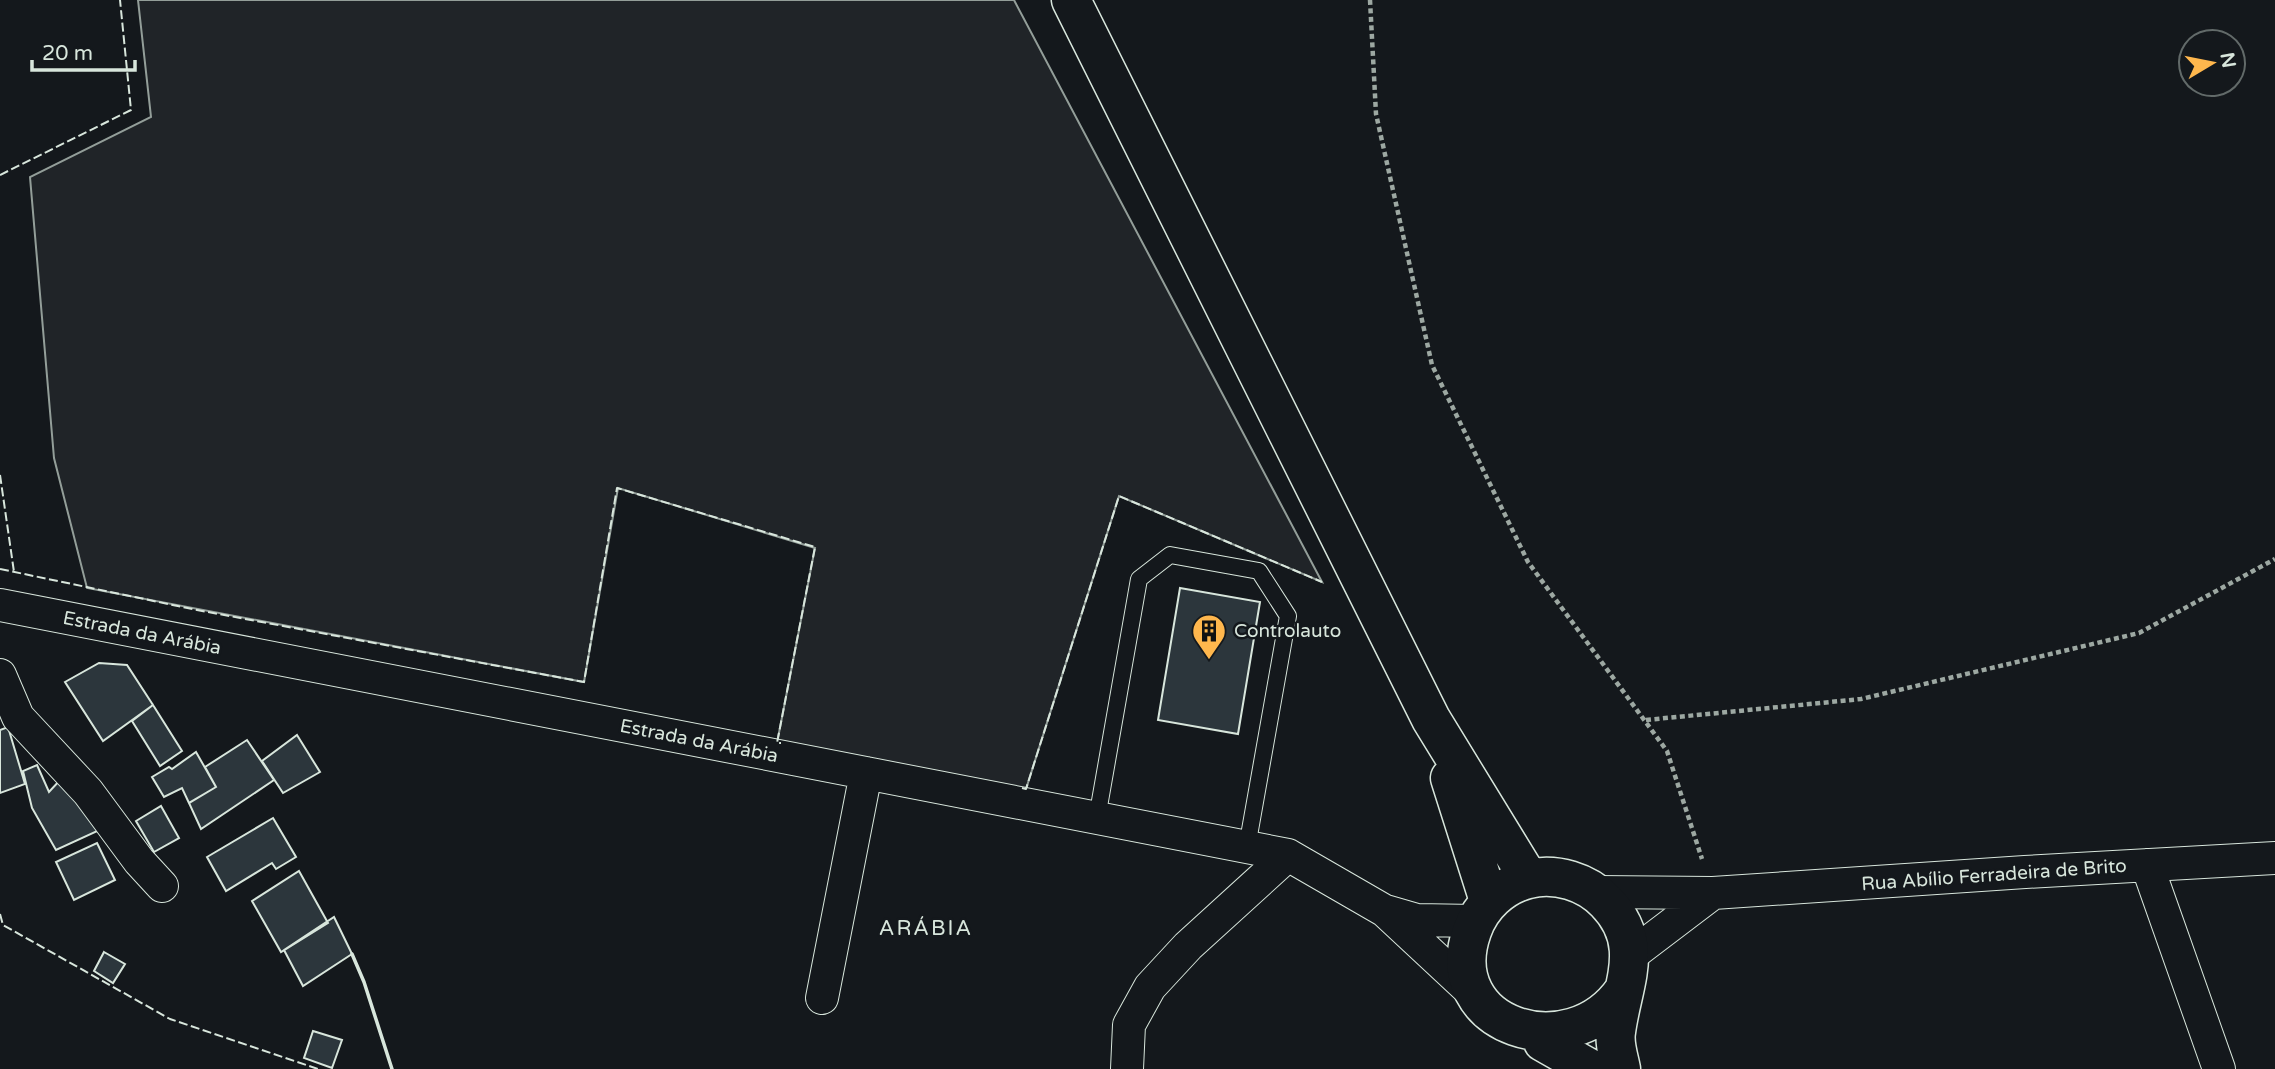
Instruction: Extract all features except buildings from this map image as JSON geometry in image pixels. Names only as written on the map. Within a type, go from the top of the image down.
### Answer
[{"type":"street","points":[[1071,0],[1431,719],[1529,879]]},
{"type":"street","name":"Estrada da Arábia","points":[[0,605],[1288,855],[1385,911]]},
{"type":"street","points":[[0,675],[18,717],[89,792],[139,861],[162,886]]},
{"type":"street","points":[[1431,719],[1482,911]]},
{"type":"street","points":[[822,998],[866,774]]},
{"type":"street","points":[[1127,1069],[1129,1025],[1150,987],[1188,946],[1288,855]]},
{"type":"street","name":"Rua Abílio Ferradeira de Brito","points":[[1597,892],[1713,893],[2275,858]]},
{"type":"street","points":[[2147,865],[2219,1069]]},
{"type":"street","points":[[1473,993],[1467,968],[1467,944],[1482,911],[1507,888],[1529,879],[1554,877],[1578,882],[1597,892],[1612,908],[1622,922],[1628,938],[1627,973],[1615,1035],[1621,1069]]},
{"type":"street","points":[[1385,911],[1473,993],[1485,1011],[1502,1027],[1521,1038],[1544,1042],[1564,1040],[1592,1029],[1615,1008],[1627,973],[1713,893]]},
{"type":"street","points":[[1385,911],[1417,920],[1482,911]]},
{"type":"street","points":[[1544,1042],[1591,1069]]},
{"type":"lane","points":[[1097,818],[1139,579],[1170,555],[1259,571],[1288,616],[1247,847]]},
{"type":"path","points":[[1370,0],[1376,114],[1432,365],[1528,562],[1667,751],[1713,893]]},
{"type":"path","points":[[1645,720],[1861,699],[2139,633],[2275,559]]},
{"type":"shaded area","points":[[138,0],[1014,0],[1322,582],[1119,496],[1026,789],[777,743],[815,548],[618,488],[584,682],[87,588],[54,458],[30,177],[151,117]]},
{"type":"fence","points":[[0,175],[131,110],[120,0]]},
{"type":"fence","points":[[0,475],[14,572]]},
{"type":"fence","points":[[0,569],[197,610],[584,682],[617,488],[815,547],[777,743],[781,743]]},
{"type":"fence","points":[[1022,788],[1026,789],[1119,496],[1322,582]]},
{"type":"fence","points":[[0,914],[3,925],[170,1019],[318,1069]]},
{"type":"wall","points":[[352,954],[364,982],[392,1069]]},
{"type":"place","name":"Controlauto","points":[[1209,661]]},
{"type":"district","name":"ARÁBIA","points":[[926,928]]}]
